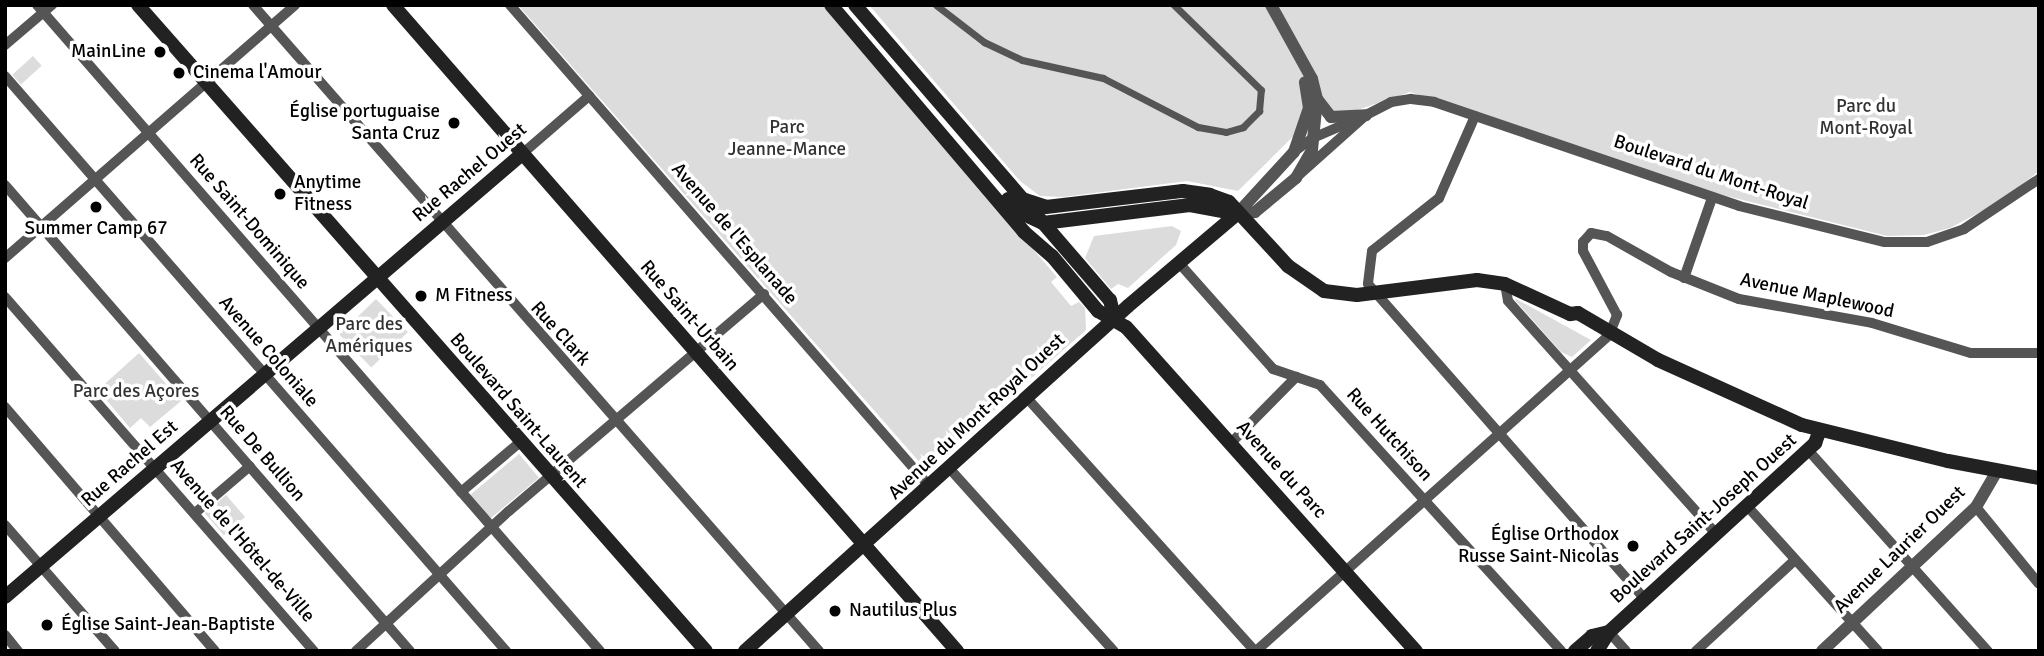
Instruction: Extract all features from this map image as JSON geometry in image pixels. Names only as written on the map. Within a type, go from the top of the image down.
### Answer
[{"type":"main road","name":"Boulevard Saint-Laurent","points":[[138,5],[519,443],[706,651]]},
{"type":"main road","name":"Rue Saint-Urbain","points":[[393,5],[957,651]]},
{"type":"main road","name":"Avenue du Parc","points":[[831,5],[946,135],[1019,212],[1043,223]]},
{"type":"main road","name":"Avenue du Parc","points":[[855,5],[1110,300],[1114,318]]},
{"type":"main road","name":"Avenue du Parc","points":[[946,135],[1024,232],[1052,256],[1098,311],[1114,318],[1231,443],[1416,651]]},
{"type":"main road","name":"Rue Rachel Ouest","points":[[376,278],[522,154]]},
{"type":"main road","points":[[1022,199],[1046,207],[1183,191],[1222,198],[1311,284],[1330,293],[1375,294],[1477,280],[1505,284],[1570,314],[1573,322],[1592,332],[1609,335],[1729,395],[1820,430],[1997,471],[2039,478]]},
{"type":"main road","points":[[1043,223],[1190,205],[1237,214]]},
{"type":"main road","name":"Avenue du Mont-Royal Ouest","points":[[745,651],[930,487],[1114,318],[1237,214]]},
{"type":"main road","name":"Rue Rachel Est","points":[[5,597],[376,278]]},
{"type":"main road","name":"Boulevard Saint-Joseph Ouest","points":[[1597,651],[1609,632],[1808,450],[1820,430]]},
{"type":"main road","name":"Boulevard Saint-Joseph Ouest","points":[[1576,651],[1592,636],[1609,632]]},
{"type":"street","name":"Rue Clark","points":[[253,5],[614,421],[819,651]]},
{"type":"street","points":[[5,258],[295,5]]},
{"type":"street","name":"Avenue de l'Esplanade","points":[[510,5],[930,487]]},
{"type":"street","points":[[936,5],[984,42],[1022,60],[1110,80],[1206,130],[1226,132],[1243,127],[1259,111],[1261,90],[1174,5]]},
{"type":"street","points":[[1265,5],[1307,86],[1309,108],[1294,152]]},
{"type":"street","points":[[1271,5],[1308,66],[1317,99],[1313,138]]},
{"type":"street","points":[[5,46],[45,8]]},
{"type":"street","name":"Rue Saint-Dominique","points":[[45,8],[316,328],[600,651]]},
{"type":"street","name":"Avenue Coloniale","points":[[5,76],[506,651]]},
{"type":"street","name":"Rue Rachel Ouest","points":[[522,154],[589,96]]},
{"type":"street","points":[[1317,99],[1331,117],[1366,115]]},
{"type":"street","name":"Boulevard du Mont-Royal","points":[[1237,214],[1294,152],[1313,138],[1391,102],[1411,99],[1475,116],[1712,198],[1873,240],[1903,244],[1927,242],[1964,229],[2039,179]]},
{"type":"street","name":"Boulevard du Mont-Royal","points":[[1237,214],[1255,212],[1366,115]]},
{"type":"street","points":[[1475,116],[1439,198],[1372,251],[1368,277],[1375,294],[1645,599]]},
{"type":"street","name":"Boulevard du Mont-Royal","points":[[1296,178],[1310,155],[1313,138]]},
{"type":"street","name":"Rue De Bullion","points":[[5,186],[410,651]]},
{"type":"street","points":[[1684,278],[1712,198]]},
{"type":"street","name":"Avenue Maplewood","points":[[1609,335],[1617,315],[1585,257],[1586,235],[1602,234],[1684,278],[1749,302],[1872,323],[1971,353],[2039,353]]},
{"type":"street","name":"Rue Hutchison","points":[[1179,263],[1273,369],[1320,385],[1561,651]]},
{"type":"street","points":[[1505,284],[1508,302],[1716,534]]},
{"type":"street","points":[[356,651],[614,421],[764,294]]},
{"type":"street","name":"Avenue de l'Hôtel-de-Ville","points":[[5,297],[314,651]]},
{"type":"street","points":[[1027,397],[1256,651],[1609,335]]},
{"type":"street","points":[[1231,443],[1296,377]]},
{"type":"street","points":[[5,407],[215,651]]},
{"type":"street","points":[[461,492],[519,443]]},
{"type":"street","points":[[1808,450],[1914,565],[1988,651]]},
{"type":"street","points":[[194,513],[250,466]]},
{"type":"street","points":[[949,468],[1114,651]]},
{"type":"street","name":"Avenue Laurier Ouest","points":[[1822,651],[1976,507],[1997,471]]},
{"type":"street","points":[[1747,506],[1878,651]]},
{"type":"street","points":[[1976,507],[2039,584]]},
{"type":"street","points":[[5,525],[115,651]]},
{"type":"street","points":[[1696,651],[1795,560]]},
{"type":"street","points":[[1609,632],[1626,651]]},
{"type":"street","points":[[5,635],[19,651]]},
{"type":"green space","name":"Parc Jeanne-Mance","points":[[518,5],[822,5],[1057,277],[1051,282],[1071,306],[1079,302],[1085,308],[1086,330],[936,462],[922,465]]},
{"type":"green space","name":"Parc du Mont-Royal","points":[[869,5],[2039,5],[2039,171],[2001,201],[1950,228],[1924,235],[1887,236],[1707,191],[1410,92],[1340,116],[1324,106],[1238,191],[1187,181],[1063,197],[1040,196],[1020,181]]},
{"type":"green space","points":[[33,56],[42,66],[21,84],[12,75]]},
{"type":"green space","points":[[1172,226],[1181,231],[1176,245],[1128,288],[1118,284],[1111,289],[1085,258],[1094,236]]},
{"type":"green space","name":"Parc des Amériques","points":[[376,299],[408,332],[371,368],[339,334]]},
{"type":"green space","points":[[1515,300],[1591,340],[1572,357],[1561,352]]},
{"type":"green space","name":"Parc des Açores","points":[[139,353],[181,401],[150,427],[141,418],[130,428],[98,390]]},
{"type":"green space","points":[[519,454],[539,478],[489,520],[469,496]]},
{"type":"green space","points":[[226,495],[245,517],[224,535],[205,513]]},
{"type":"place","name":"MainLine","points":[[160,52]]},
{"type":"place","name":"Cinema l'Amour","points":[[179,73]]},
{"type":"place","name":"Église portuguaise Santa Cruz","points":[[454,123]]},
{"type":"place","name":"Anytime Fitness","points":[[280,194]]},
{"type":"place","name":"Summer Camp 67","points":[[96,207]]},
{"type":"place","name":"M Fitness","points":[[421,296]]},
{"type":"place","name":"Église Orthodox Russe Saint-Nicolas","points":[[1633,546]]},
{"type":"place","name":"Nautilus Plus","points":[[835,611]]},
{"type":"place","name":"Église Saint-Jean-Baptiste","points":[[47,625]]}]
